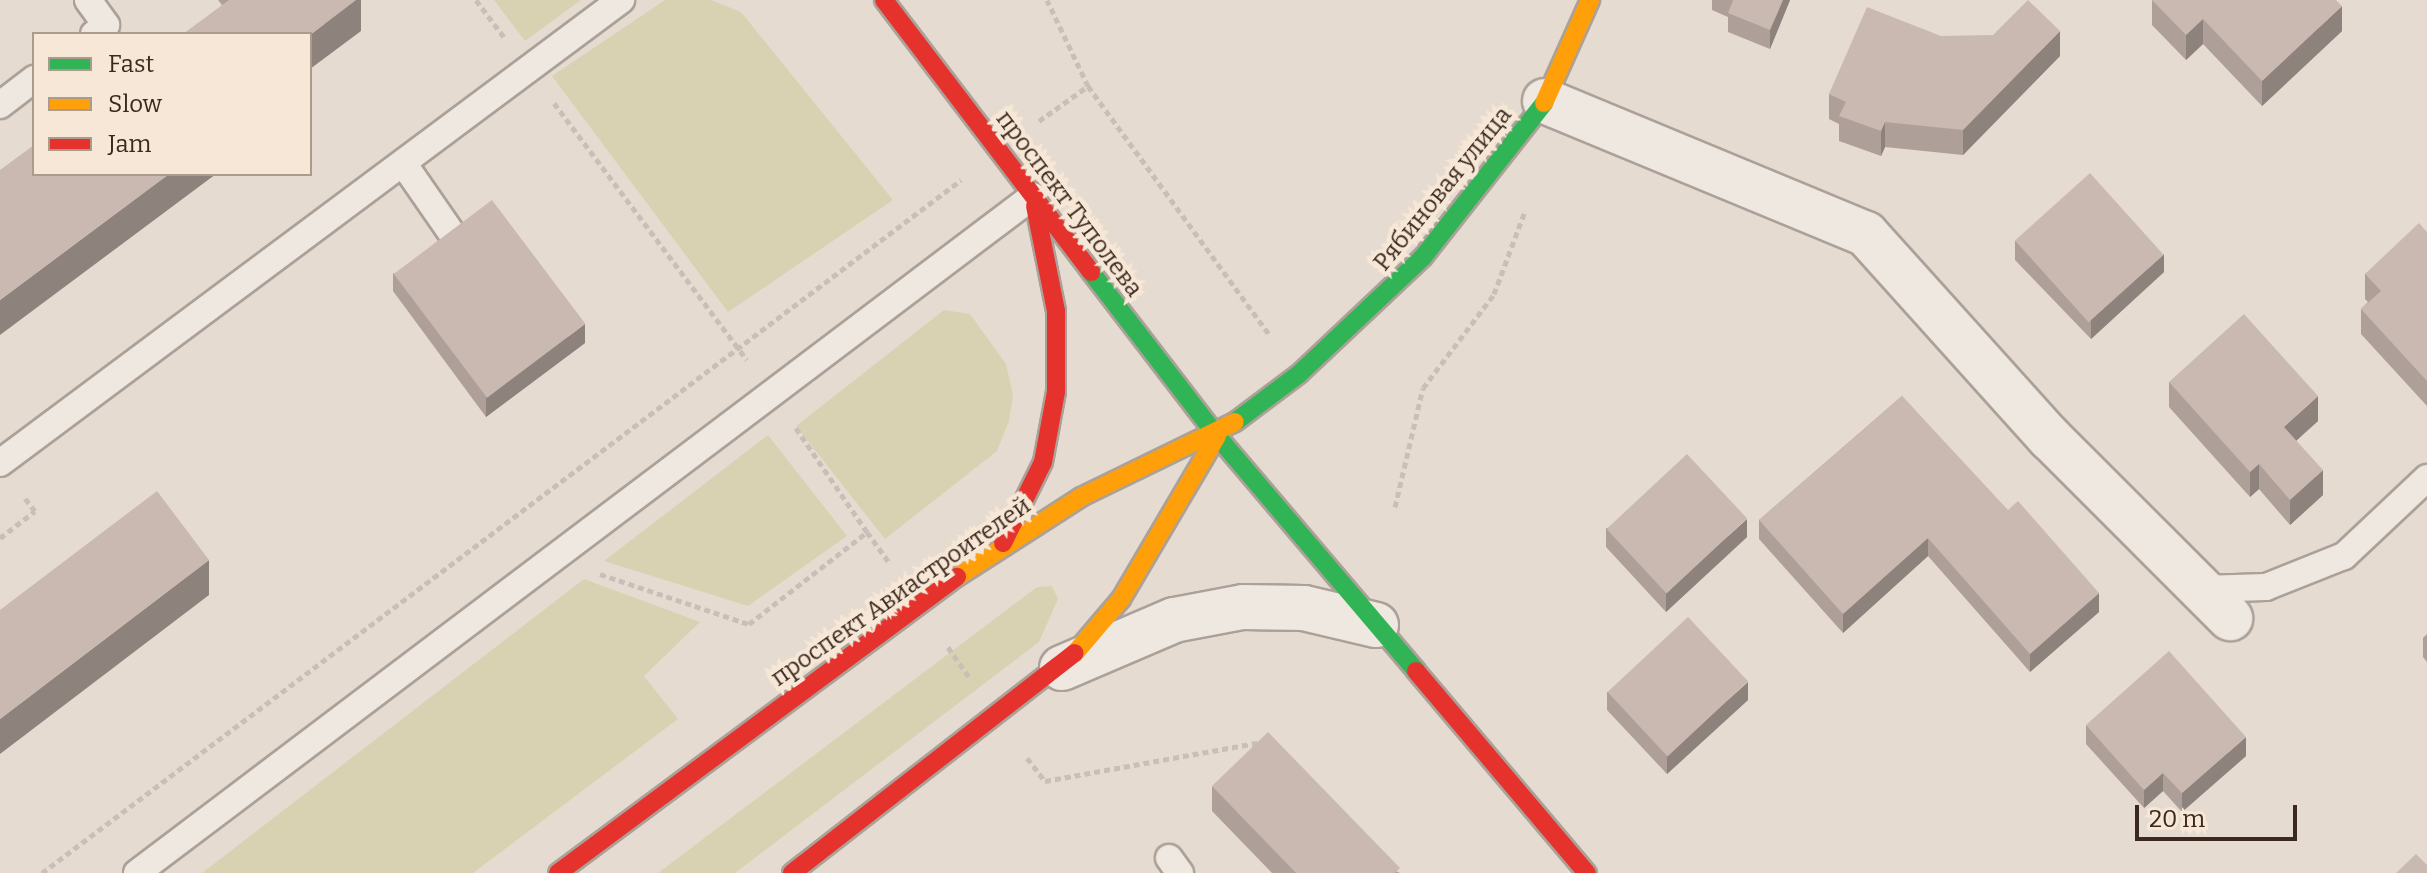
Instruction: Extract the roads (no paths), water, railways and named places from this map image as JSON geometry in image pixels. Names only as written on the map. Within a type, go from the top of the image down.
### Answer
[{"type":"main road","name":"проспект Туполева","points":[[884,0],[1217,436],[1587,873]]},
{"type":"main road","name":"Рябиновая улица","points":[[1217,436],[1299,374],[1423,257],[1545,101],[1590,0]]},
{"type":"main road","points":[[1003,543],[1043,462],[1056,392],[1056,311],[1033,196]]},
{"type":"main road","points":[[792,873],[1062,668],[1121,599],[1217,436]]},
{"type":"main road","name":"проспект Авиастроителей","points":[[558,873],[917,603],[1003,543],[1081,497],[1217,436]]},
{"type":"street","points":[[1545,101],[1866,234],[2050,438],[2216,604]]},
{"type":"street","points":[[1062,668],[1174,620],[1243,607],[1304,608],[1376,625]]},
{"type":"lane","points":[[88,0],[106,25],[97,32]]},
{"type":"lane","points":[[0,463],[621,0]]},
{"type":"lane","points":[[0,105],[32,81]]},
{"type":"lane","points":[[403,163],[450,231]]},
{"type":"lane","points":[[137,873],[1033,196]]},
{"type":"lane","points":[[2216,604],[2344,556],[2427,478]]}]
